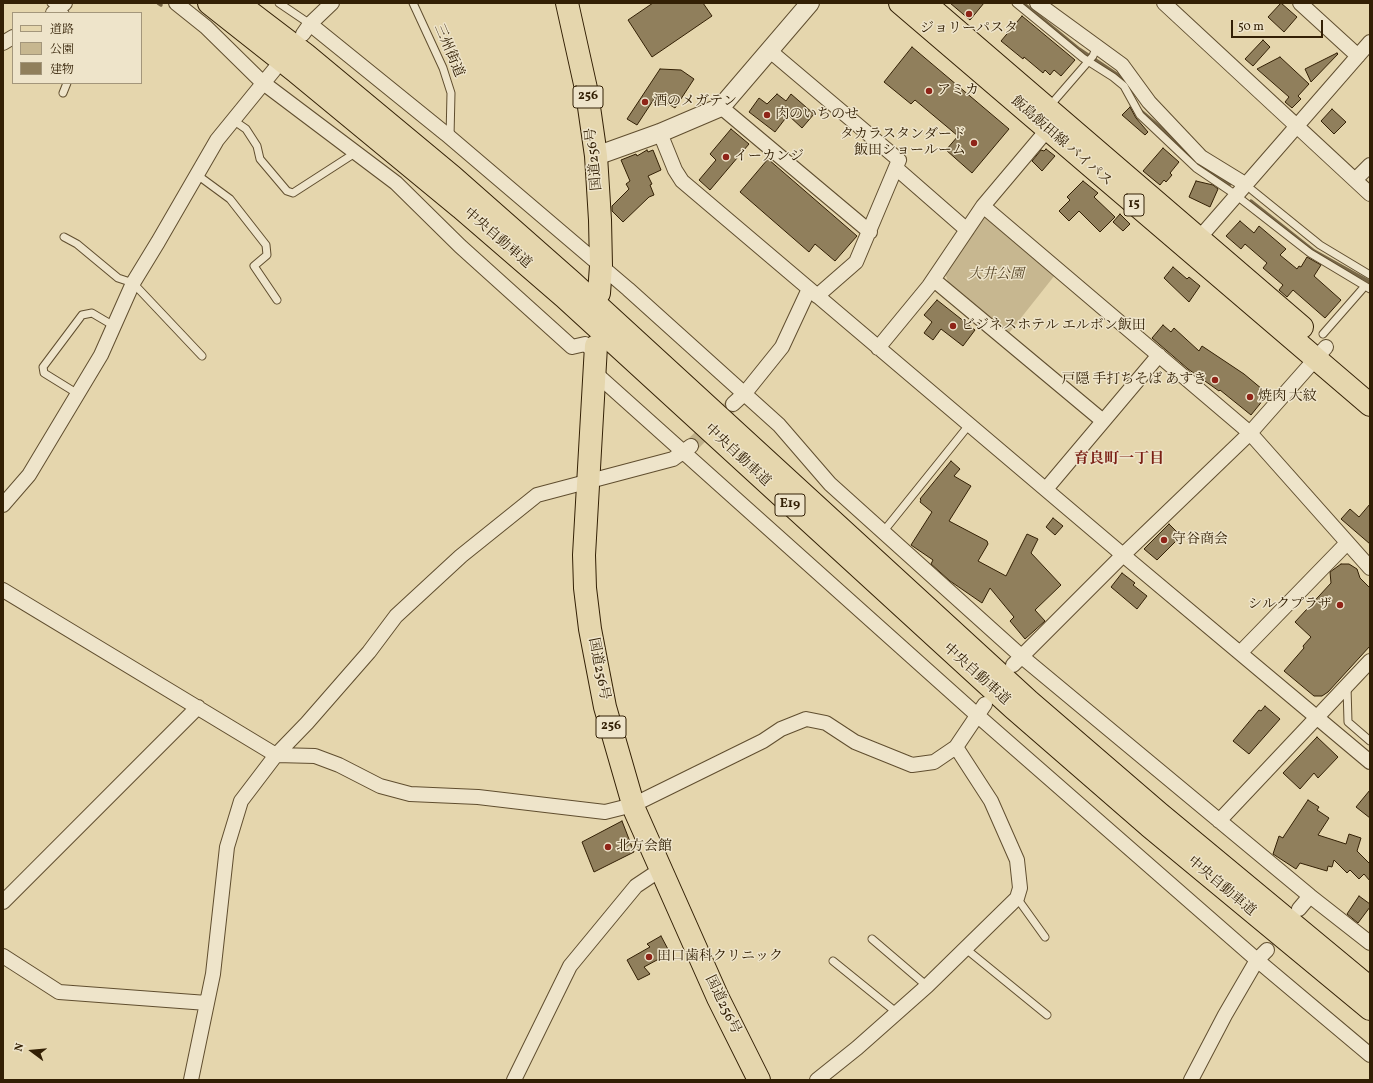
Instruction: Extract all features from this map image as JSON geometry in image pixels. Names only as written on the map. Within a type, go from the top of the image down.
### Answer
[{"type":"main road","name":"中央自動車道","points":[[209,3],[295,71],[461,208],[546,281],[1012,707],[1149,826],[1370,1009]]},
{"type":"main road","name":"中央自動車道","points":[[238,3],[305,54],[453,177],[572,282],[1029,701],[1159,813],[1370,988]]},
{"type":"main road","name":"国道256号","points":[[567,3],[587,93],[596,156],[601,266],[599,293]]},
{"type":"main road","name":"飯島飯田線 バイパス","points":[[900,3],[1053,116]]},
{"type":"main road","name":"飯島飯田線 バイパス","points":[[925,3],[1053,116],[1194,245],[1370,385]]},
{"type":"main road","name":"飯島飯田線 バイパス","points":[[1321,346],[1370,405]]},
{"type":"main road","name":"国道256号","points":[[595,357],[584,555],[585,588],[590,629],[605,707],[633,805],[660,870],[718,998],[759,1080]]},
{"type":"street","points":[[176,3],[206,26],[262,82],[396,183],[460,246],[572,347],[585,344],[595,357],[687,449],[981,709],[1257,960],[1370,1055]]},
{"type":"street","points":[[332,3],[307,29],[450,138],[601,266],[779,425],[830,484],[883,532],[1017,661],[1370,943]]},
{"type":"street","points":[[596,156],[660,133],[721,107],[810,3]]},
{"type":"street","points":[[1037,3],[1054,9],[1092,56],[1122,65],[1149,102],[1201,157],[1249,187]]},
{"type":"street","points":[[1164,3],[1370,194]]},
{"type":"street","points":[[1300,3],[1358,56]]},
{"type":"street","points":[[3,43],[12,38]]},
{"type":"street","points":[[1194,245],[1249,187],[1295,126],[1370,42]]},
{"type":"street","points":[[733,404],[744,394],[782,346],[813,293],[856,262],[870,232],[899,160],[770,51]]},
{"type":"street","points":[[3,505],[29,475],[101,355],[133,283],[216,140],[262,82],[274,70]]},
{"type":"street","points":[[721,107],[870,232]]},
{"type":"street","points":[[878,348],[934,280],[983,206],[1053,116]]},
{"type":"street","points":[[660,133],[675,170],[682,181],[1123,555],[1370,762]]},
{"type":"street","points":[[1355,180],[1370,165]]},
{"type":"street","points":[[896,168],[968,230]]},
{"type":"street","points":[[983,206],[1250,433],[1370,568]]},
{"type":"street","points":[[934,280],[1103,421]]},
{"type":"street","points":[[1017,661],[1123,555],[1250,433],[1321,346]]},
{"type":"street","points":[[1046,489],[1159,355]]},
{"type":"street","points":[[191,1080],[213,974],[226,847],[241,801],[276,755],[307,723],[369,652],[396,616],[461,556],[538,495],[673,459],[687,449]]},
{"type":"street","points":[[1240,653],[1347,542]]},
{"type":"street","points":[[3,590],[276,755],[315,756],[339,765],[380,786],[410,794],[478,797],[604,812],[633,805],[763,740],[781,729],[806,719],[826,723],[855,742],[912,765],[934,762],[956,747],[981,709]]},
{"type":"street","points":[[1219,821],[1370,661]]},
{"type":"street","points":[[3,902],[198,707]]},
{"type":"street","points":[[817,1080],[857,1048],[896,1012],[928,986],[1017,898],[1020,888],[1017,860],[991,801],[956,747]]},
{"type":"street","points":[[514,1080],[570,966],[636,886],[660,870]]},
{"type":"street","points":[[1299,909],[1310,896]]},
{"type":"street","points":[[1191,1080],[1225,1015],[1257,960],[1267,950]]},
{"type":"street","points":[[3,956],[59,992],[207,1002]]},
{"type":"lane","points":[[279,3],[307,29]]},
{"type":"lane","name":"三州街道","points":[[413,3],[443,68],[451,93],[450,138]]},
{"type":"lane","points":[[1016,3],[1092,56],[1124,86],[1140,115],[1196,168],[1239,198],[1310,253],[1367,287],[1321,346]]},
{"type":"lane","points":[[1053,116],[1092,56]]},
{"type":"lane","points":[[63,93],[67,84]]},
{"type":"lane","points":[[233,120],[246,129],[257,146],[260,159],[287,191],[293,193],[355,153]]},
{"type":"lane","points":[[196,174],[230,199],[266,245],[267,255],[254,266],[277,300]]},
{"type":"lane","points":[[1249,187],[1320,245],[1370,275]]},
{"type":"lane","points":[[64,237],[77,244],[118,278],[133,283],[202,356]]},
{"type":"lane","points":[[78,394],[44,373],[43,367],[82,315],[92,313],[114,326]]},
{"type":"lane","points":[[883,532],[969,424]]},
{"type":"lane","points":[[1347,684],[1348,722],[1370,741]]},
{"type":"lane","points":[[1017,898],[1045,937]]},
{"type":"lane","points":[[872,939],[928,986]]},
{"type":"lane","points":[[966,949],[1047,1015]]},
{"type":"lane","points":[[833,962],[896,1012]]},
{"type":"green space","name":"大井公園","points":[[985,217],[1055,275],[1009,333],[948,282],[946,276],[945,271],[982,218]]},
{"type":"building","points":[[653,3],[703,3],[712,16],[652,57],[628,20]]},
{"type":"building","name":"ジョリーパスタ","points":[[950,3],[984,3],[970,20]]},
{"type":"building","points":[[1281,3],[1297,17],[1284,32],[1268,17]]},
{"type":"building","points":[[1022,16],[1075,60],[1061,76],[1054,70],[1050,75],[1045,70],[1043,73],[1024,57],[1023,59],[1001,41]]},
{"type":"building","points":[[1263,40],[1270,47],[1253,66],[1245,59]]},
{"type":"building","points":[[912,47],[1009,129],[972,173],[946,150],[958,136],[915,100],[911,104],[884,82]]},
{"type":"building","points":[[1337,53],[1338,54],[1311,82],[1305,69]]},
{"type":"building","points":[[1280,57],[1309,84],[1298,96],[1301,99],[1292,108],[1285,102],[1289,97],[1257,69]]},
{"type":"building","name":"酒のメガテン","points":[[660,69],[681,70],[694,79],[675,108],[656,96],[637,125],[627,119]]},
{"type":"building","points":[[777,94],[786,101],[791,94],[814,114],[802,128],[788,115],[775,132],[749,112],[759,98],[767,104]]},
{"type":"building","points":[[1130,107],[1136,118],[1148,132],[1145,135],[1122,115]]},
{"type":"building","points":[[1332,109],[1346,122],[1334,134],[1321,121]]},
{"type":"building","name":"イーカンジ","points":[[731,129],[749,144],[710,190],[699,180],[716,160],[710,154]]},
{"type":"building","points":[[1163,148],[1179,162],[1170,173],[1172,175],[1166,182],[1164,180],[1160,185],[1143,171]]},
{"type":"building","points":[[1046,149],[1055,156],[1042,171],[1032,161],[1041,150],[1044,151]]},
{"type":"building","points":[[647,150],[648,152],[653,150],[661,170],[648,176],[652,184],[650,185],[654,195],[649,197],[623,222],[612,211],[612,206],[629,189],[626,184],[630,181],[621,160],[636,154],[637,156]]},
{"type":"building","points":[[768,159],[857,236],[835,261],[815,244],[809,252],[740,192]]},
{"type":"building","points":[[1083,181],[1098,193],[1094,197],[1115,217],[1100,232],[1079,211],[1069,221],[1059,211],[1070,200],[1067,197]]},
{"type":"building","points":[[1196,181],[1213,185],[1218,189],[1210,207],[1189,197]]},
{"type":"building","points":[[1120,214],[1130,224],[1123,231],[1113,222]]},
{"type":"building","points":[[1240,221],[1254,233],[1259,226],[1286,249],[1280,255],[1297,269],[1299,266],[1301,267],[1307,257],[1321,265],[1314,276],[1341,300],[1325,318],[1293,290],[1287,297],[1279,290],[1283,285],[1263,268],[1267,263],[1245,244],[1241,249],[1226,236]]},
{"type":"building","points":[[1173,267],[1187,279],[1189,277],[1200,286],[1189,302],[1164,278]]},
{"type":"building","name":"ビジネスホテル エルボン飯田","points":[[937,300],[975,330],[963,346],[941,329],[933,340],[924,333],[932,322],[924,315]]},
{"type":"building","points":[[1163,325],[1171,332],[1174,328],[1199,351],[1202,346],[1244,374],[1268,394],[1251,415],[1220,390],[1219,391],[1188,369],[1152,338]]},
{"type":"building","points":[[951,461],[960,469],[954,476],[971,486],[949,521],[987,541],[988,544],[978,561],[1006,576],[1027,534],[1038,539],[1031,553],[1061,585],[1035,610],[1045,621],[1025,639],[1010,621],[1014,617],[990,588],[982,603],[950,581],[931,564],[933,560],[911,545],[932,512],[920,502],[920,499]]},
{"type":"building","points":[[1370,504],[1370,544],[1341,519],[1350,509],[1359,517]]},
{"type":"building","points":[[1053,518],[1063,526],[1055,535],[1046,527]]},
{"type":"building","name":"守谷商会","points":[[1169,524],[1181,536],[1157,560],[1144,549]]},
{"type":"building","name":"シルクプラザ","points":[[1341,564],[1349,564],[1357,569],[1360,578],[1370,588],[1370,646],[1328,692],[1322,696],[1314,696],[1284,671],[1304,648],[1303,646],[1311,637],[1295,622],[1331,583],[1330,572]]},
{"type":"building","points":[[1122,573],[1135,583],[1133,585],[1147,596],[1137,609],[1111,587]]},
{"type":"building","points":[[1265,706],[1280,719],[1249,754],[1233,741],[1259,710],[1261,711]]},
{"type":"building","points":[[1317,737],[1338,757],[1318,778],[1314,773],[1300,789],[1283,773]]},
{"type":"building","points":[[1370,790],[1370,818],[1356,807]]},
{"type":"building","points":[[1308,800],[1319,807],[1317,810],[1329,818],[1318,835],[1346,844],[1349,834],[1361,838],[1357,851],[1370,864],[1370,881],[1364,874],[1359,879],[1350,870],[1347,873],[1334,860],[1332,867],[1328,866],[1327,871],[1300,863],[1296,869],[1273,854],[1279,836],[1283,838]]},
{"type":"building","name":"北方会館","points":[[622,821],[634,852],[594,872],[582,842]]},
{"type":"building","points":[[1359,896],[1370,904],[1370,907],[1358,923],[1347,914]]},
{"type":"building","name":"田口歯科クリニック","points":[[661,936],[670,953],[644,967],[650,974],[638,980],[627,960],[650,947],[647,944]]},
{"type":"waterway","points":[[1023,3],[1079,49],[1118,75],[1125,83]]},
{"type":"waterway","points":[[1140,110],[1168,134],[1193,161],[1230,184]]},
{"type":"waterway","points":[[1251,201],[1314,251],[1370,282]]},
{"type":"tunnel","points":[[691,446],[733,404]]},
{"type":"place","name":"ジョリーパスタ","points":[[969,14]]},
{"type":"place","name":"アミカ","points":[[929,91]]},
{"type":"place","name":"酒のメガテン","points":[[645,102]]},
{"type":"place","name":"肉のいちのせ","points":[[767,115]]},
{"type":"place","name":"タカラスタンダード 飯田ショールーム","points":[[974,143]]},
{"type":"place","name":"イーカンジ","points":[[726,157]]},
{"type":"place","name":"ビジネスホテル エルボン飯田","points":[[953,326]]},
{"type":"place","name":"戸隠 手打ちそば あすき","points":[[1215,380]]},
{"type":"place","name":"焼肉 大紋","points":[[1250,397]]},
{"type":"place","name":"守谷商会","points":[[1164,540]]},
{"type":"place","name":"シルクプラザ","points":[[1340,605]]},
{"type":"place","name":"北方会館","points":[[608,847]]},
{"type":"place","name":"田口歯科クリニック","points":[[649,957]]},
{"type":"district","name":"育良町一丁目","points":[[1119,460]]}]
